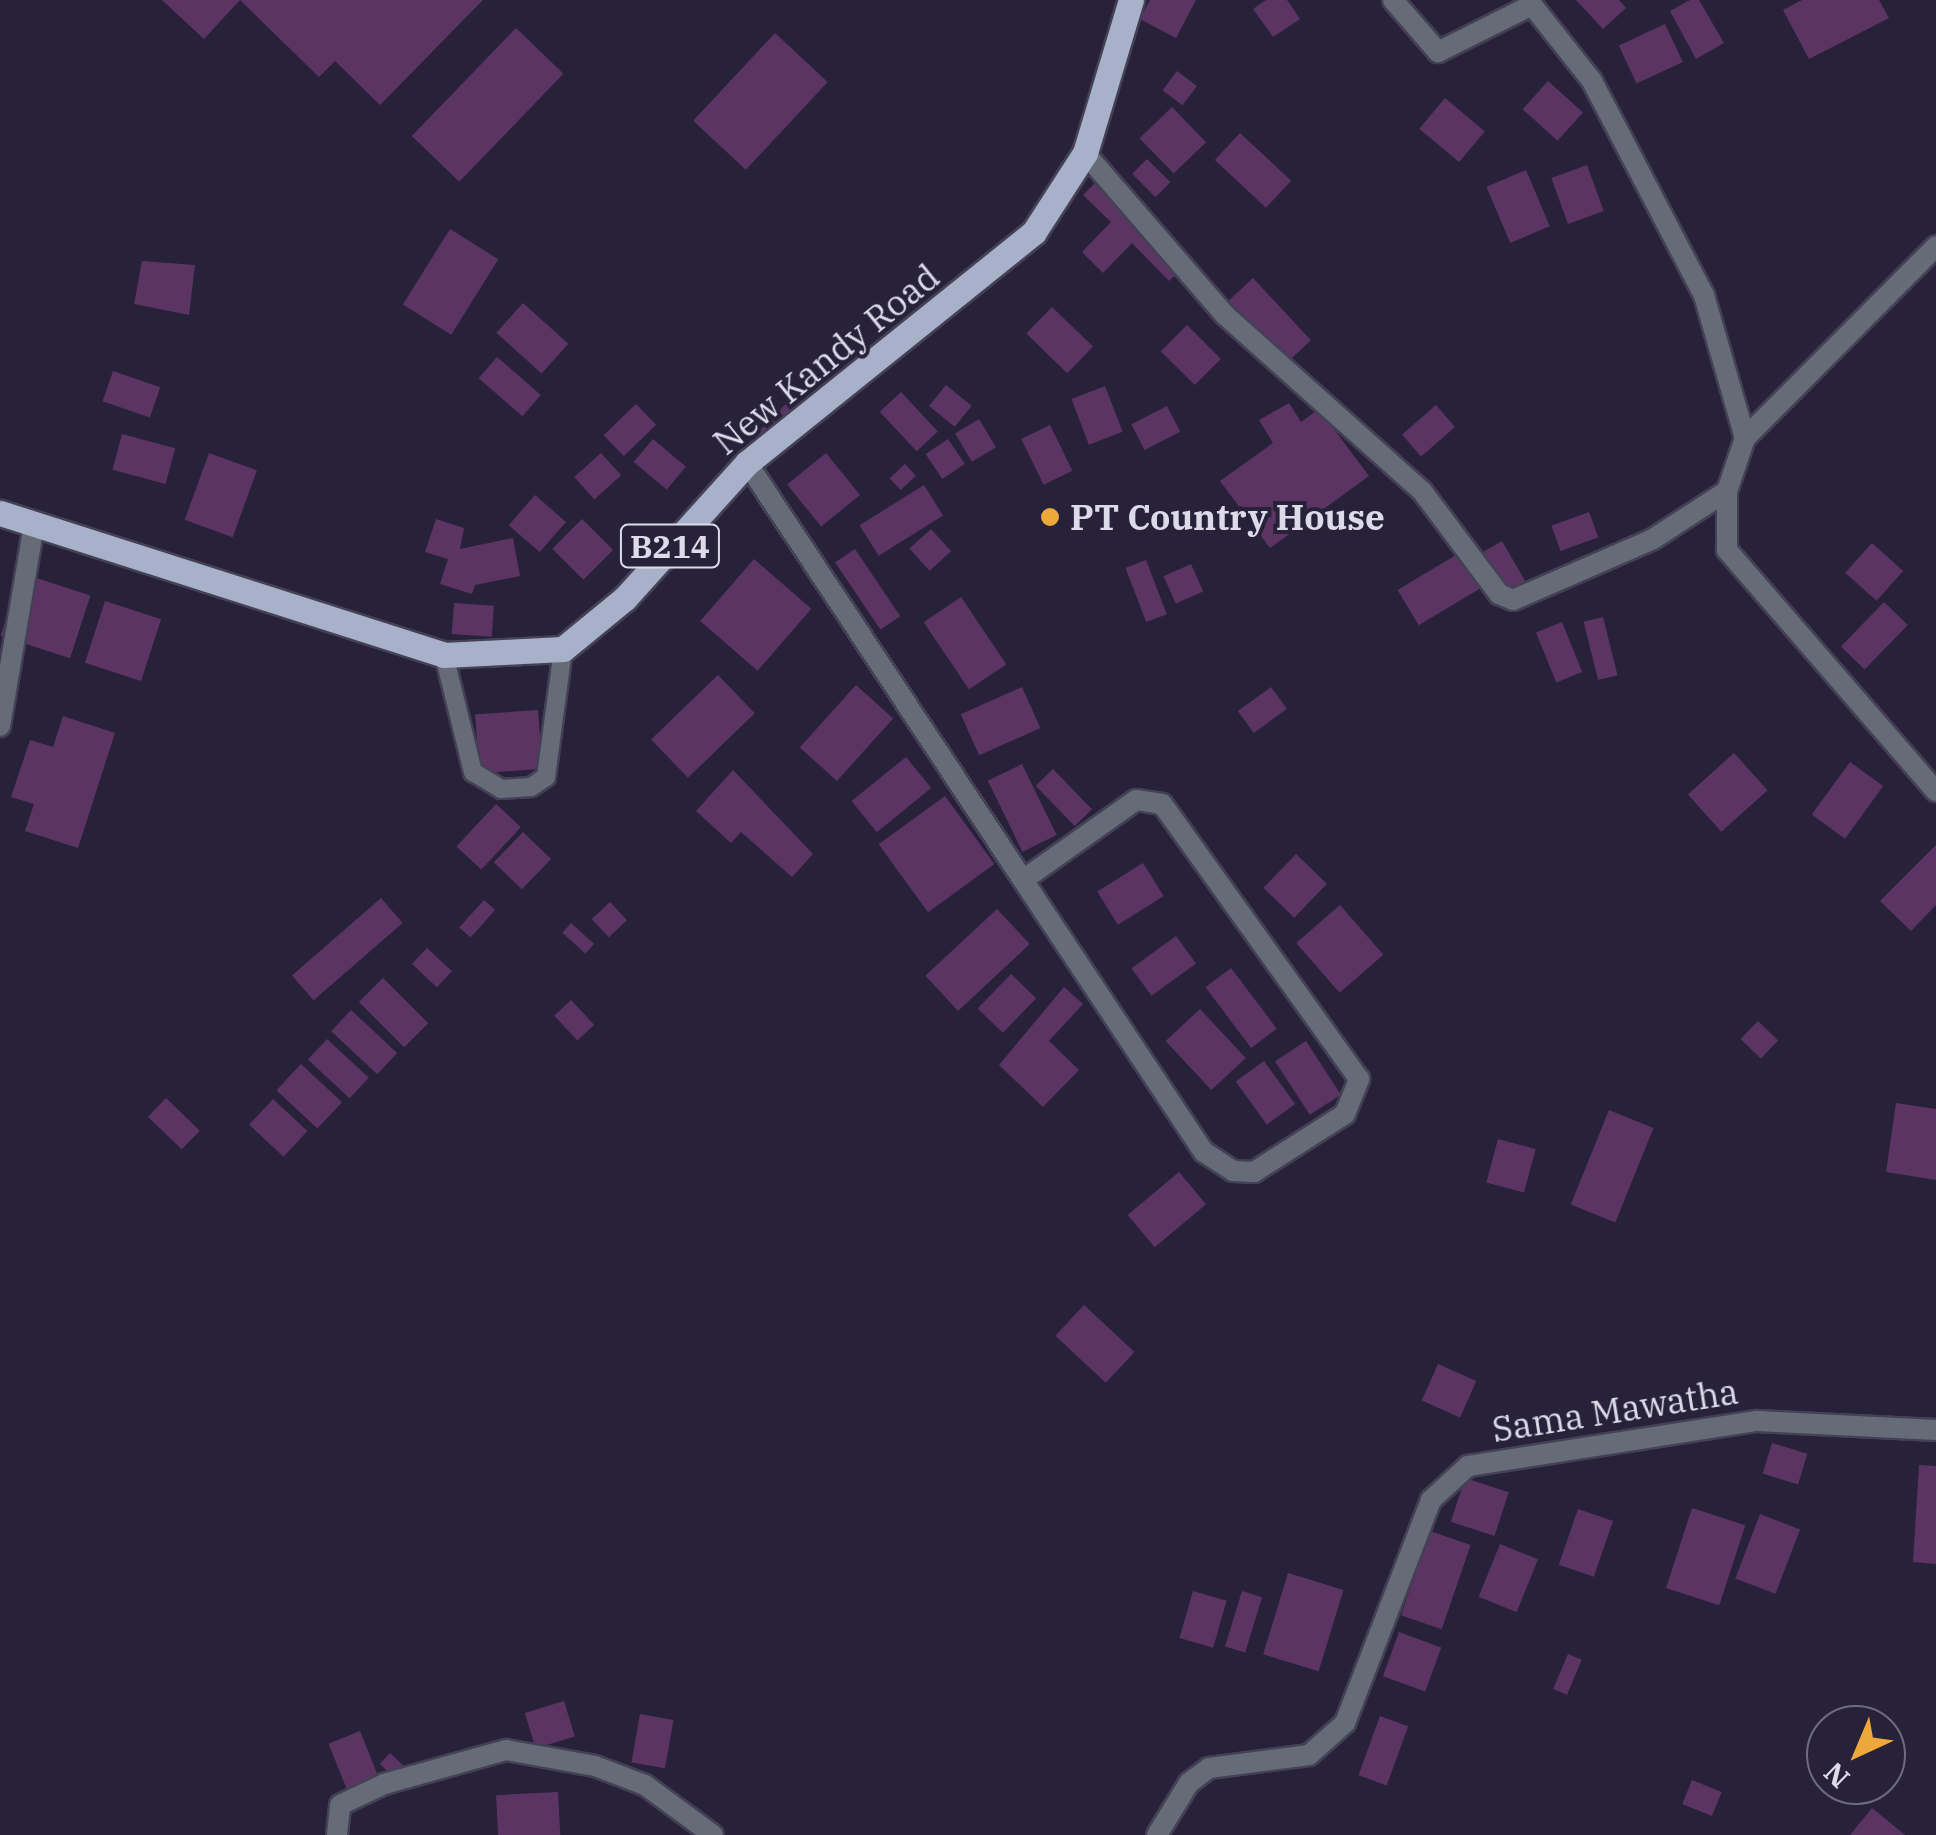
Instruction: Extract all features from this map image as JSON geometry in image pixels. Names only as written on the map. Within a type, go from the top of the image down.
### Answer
[{"type":"main road","name":"New Kandy Road","points":[[563,649],[625,598],[747,463],[1003,263],[1061,196],[1085,153],[1131,0]]},
{"type":"main road","points":[[0,513],[444,654],[563,649]]},
{"type":"street","points":[[1393,0],[1438,52],[1532,5],[1592,81],[1704,295],[1745,438]]},
{"type":"street","points":[[1085,153],[1225,316],[1422,491],[1499,594],[1513,600],[1654,539],[1727,491]]},
{"type":"street","points":[[1936,246],[1745,438],[1727,491],[1727,550],[1936,791]]},
{"type":"street","points":[[747,463],[1023,880],[1204,1152],[1234,1171],[1254,1172],[1345,1114],[1360,1078],[1162,804],[1136,800],[1023,880]]},
{"type":"street","points":[[0,726],[34,524]]},
{"type":"street","name":"Sama Mawatha","points":[[1157,1835],[1190,1783],[1209,1768],[1309,1755],[1345,1723],[1432,1500],[1468,1466],[1757,1421],[1936,1430]]},
{"type":"street","points":[[337,1835],[340,1805],[384,1784],[506,1750],[595,1766],[646,1785],[712,1835]]},
{"type":"lane","points":[[444,654],[473,772],[501,788],[546,778],[547,717],[563,649]]},
{"type":"lane","points":[[457,712],[476,724]]},
{"type":"building","points":[[162,0],[240,0],[204,39]]},
{"type":"building","points":[[240,0],[483,0],[380,105],[335,61],[319,77]]},
{"type":"building","points":[[1150,0],[1196,0],[1176,38],[1140,19]]},
{"type":"building","points":[[1266,0],[1287,0],[1300,19],[1273,37],[1253,9]]},
{"type":"building","points":[[1576,0],[1619,0],[1626,8],[1603,29]]},
{"type":"building","points":[[1690,0],[1699,0],[1724,43],[1696,59],[1670,11]]},
{"type":"building","points":[[1802,0],[1879,0],[1889,18],[1809,59],[1783,10]]},
{"type":"building","points":[[1665,24],[1683,62],[1637,84],[1619,46]]},
{"type":"building","points":[[516,28],[563,74],[459,182],[412,136]]},
{"type":"building","points":[[775,33],[828,82],[746,170],[693,121]]},
{"type":"building","points":[[1177,71],[1197,86],[1183,105],[1163,90]]},
{"type":"building","points":[[1548,81],[1583,112],[1558,141],[1523,109]]},
{"type":"building","points":[[1445,98],[1485,131],[1459,162],[1419,129]]},
{"type":"building","points":[[1172,107],[1206,142],[1174,174],[1140,138]]},
{"type":"building","points":[[1240,133],[1291,181],[1266,208],[1215,160]]},
{"type":"building","points":[[1147,159],[1170,182],[1155,197],[1132,174]]},
{"type":"building","points":[[1587,165],[1604,211],[1568,224],[1551,178]]},
{"type":"building","points":[[1526,170],[1550,226],[1510,243],[1486,187]]},
{"type":"building","points":[[1101,177],[1188,263],[1169,281],[1132,243],[1103,273],[1082,252],[1111,222],[1083,195]]},
{"type":"building","points":[[450,229],[498,259],[451,335],[403,304]]},
{"type":"building","points":[[142,261],[195,265],[189,315],[134,304]]},
{"type":"building","points":[[1253,278],[1311,340],[1285,364],[1227,302]]},
{"type":"building","points":[[523,303],[568,344],[542,374],[496,333]]},
{"type":"building","points":[[1052,307],[1093,347],[1067,373],[1026,334]]},
{"type":"building","points":[[1187,325],[1221,359],[1195,385],[1161,351]]},
{"type":"building","points":[[497,357],[541,395],[522,416],[479,378]]},
{"type":"building","points":[[113,371],[160,387],[150,418],[103,401]]},
{"type":"building","points":[[946,385],[972,406],[955,427],[929,406]]},
{"type":"building","points":[[1105,386],[1123,432],[1089,445],[1071,399]]},
{"type":"building","points":[[901,392],[938,431],[917,451],[880,412]]},
{"type":"building","points":[[794,396],[804,406],[767,443],[757,433]]},
{"type":"building","points":[[1289,403],[1301,422],[1319,409],[1369,476],[1270,548],[1220,481],[1273,443],[1259,420]]},
{"type":"building","points":[[636,404],[656,425],[624,456],[604,435]]},
{"type":"building","points":[[1436,405],[1455,427],[1421,456],[1402,435]]},
{"type":"building","points":[[1167,406],[1180,432],[1145,450],[1131,424]]},
{"type":"building","points":[[979,419],[996,447],[972,462],[955,433]]},
{"type":"building","points":[[1050,425],[1072,471],[1044,485],[1021,439]]},
{"type":"building","points":[[122,434],[175,448],[166,484],[112,470]]},
{"type":"building","points":[[653,439],[686,467],[667,490],[634,462]]},
{"type":"building","points":[[948,439],[965,464],[942,479],[926,454]]},
{"type":"building","points":[[209,453],[257,470],[233,537],[185,520]]},
{"type":"building","points":[[601,453],[621,475],[594,499],[574,477]]},
{"type":"building","points":[[826,453],[860,495],[821,526],[787,484]]},
{"type":"building","points":[[905,464],[916,476],[901,490],[890,478]]},
{"type":"building","points":[[924,485],[943,516],[879,556],[860,525]]},
{"type":"building","points":[[535,495],[566,522],[540,552],[509,525]]},
{"type":"building","points":[[1589,512],[1598,537],[1561,551],[1551,526]]},
{"type":"building","points":[[436,519],[464,528],[460,549],[513,538],[520,576],[475,585],[472,594],[440,584],[448,559],[425,552]]},
{"type":"building","points":[[582,519],[613,550],[583,580],[552,549]]},
{"type":"building","points":[[931,529],[951,551],[930,571],[909,548]]},
{"type":"building","points":[[1502,541],[1526,583],[1506,594],[1482,552]]},
{"type":"building","points":[[1872,543],[1903,571],[1876,601],[1845,573]]},
{"type":"building","points":[[855,549],[900,616],[880,630],[835,562]]},
{"type":"building","points":[[1461,552],[1482,587],[1419,625],[1398,590]]},
{"type":"building","points":[[754,559],[811,609],[758,671],[700,621]]},
{"type":"building","points":[[1146,560],[1167,614],[1146,622],[1125,568]]},
{"type":"building","points":[[1191,564],[1203,591],[1176,604],[1164,576]]},
{"type":"building","points":[[21,573],[90,596],[70,658],[1,636]]},
{"type":"building","points":[[961,597],[1006,664],[969,689],[924,622]]},
{"type":"building","points":[[105,601],[161,619],[141,681],[85,663]]},
{"type":"building","points":[[1884,602],[1908,625],[1865,670],[1841,647]]},
{"type":"building","points":[[454,603],[494,606],[492,637],[452,634]]},
{"type":"building","points":[[1603,617],[1618,675],[1598,680],[1584,622]]},
{"type":"building","points":[[1562,622],[1582,672],[1556,683],[1536,632]]},
{"type":"building","points":[[718,675],[755,713],[688,778],[651,740]]},
{"type":"building","points":[[856,685],[893,718],[837,781],[800,747]]},
{"type":"building","points":[[1022,687],[1040,728],[979,755],[961,714]]},
{"type":"building","points":[[1271,687],[1287,709],[1254,733],[1238,711]]},
{"type":"building","points":[[538,710],[542,769],[479,773],[475,714]]},
{"type":"building","points":[[63,716],[115,733],[78,848],[25,831],[34,804],[11,797],[30,740],[53,747]]},
{"type":"building","points":[[1734,753],[1767,790],[1721,832],[1688,794]]},
{"type":"building","points":[[906,757],[931,788],[877,832],[852,801]]},
{"type":"building","points":[[1850,762],[1883,786],[1845,839],[1812,815]]},
{"type":"building","points":[[1022,764],[1057,835],[1022,852],[988,781]]},
{"type":"building","points":[[1053,769],[1092,809],[1075,826],[1036,786]]},
{"type":"building","points":[[733,770],[813,854],[792,877],[741,832],[731,843],[696,811]]},
{"type":"building","points":[[945,796],[994,864],[928,912],[879,844]]},
{"type":"building","points":[[496,804],[521,827],[481,870],[456,846]]},
{"type":"building","points":[[523,832],[551,859],[522,889],[494,862]]},
{"type":"building","points":[[1936,845],[1936,905],[1911,931],[1880,901]]},
{"type":"building","points":[[1296,854],[1327,884],[1294,918],[1263,888]]},
{"type":"building","points":[[1143,863],[1164,896],[1118,925],[1097,892]]},
{"type":"building","points":[[381,898],[403,923],[314,1000],[292,975]]},
{"type":"building","points":[[484,900],[495,910],[470,938],[459,927]]},
{"type":"building","points":[[610,902],[627,920],[609,937],[592,919]]},
{"type":"building","points":[[1340,905],[1383,955],[1340,993],[1296,943]]},
{"type":"building","points":[[997,909],[1030,944],[958,1011],[925,976]]},
{"type":"building","points":[[571,923],[594,944],[585,953],[562,933]]},
{"type":"building","points":[[1176,936],[1196,964],[1151,996],[1132,968]]},
{"type":"building","points":[[427,948],[452,971],[437,987],[412,964]]},
{"type":"building","points":[[1231,968],[1277,1029],[1251,1048],[1205,987]]},
{"type":"building","points":[[1011,974],[1036,998],[1003,1033],[978,1009]]},
{"type":"building","points":[[383,978],[428,1023],[404,1047],[359,1002]]},
{"type":"building","points":[[1064,987],[1083,1004],[1049,1041],[1079,1070],[1043,1107],[999,1065]]},
{"type":"building","points":[[571,1000],[594,1025],[577,1041],[554,1016]]},
{"type":"building","points":[[1200,1009],[1246,1058],[1211,1090],[1166,1041]]},
{"type":"building","points":[[351,1010],[397,1053],[377,1074],[331,1031]]},
{"type":"building","points":[[1758,1021],[1778,1040],[1761,1058],[1741,1039]]},
{"type":"building","points":[[327,1039],[369,1078],[350,1098],[308,1059]]},
{"type":"building","points":[[1306,1041],[1341,1095],[1310,1115],[1275,1061]]},
{"type":"building","points":[[1264,1061],[1295,1104],[1267,1124],[1236,1082]]},
{"type":"building","points":[[301,1064],[342,1102],[317,1129],[276,1090]]},
{"type":"building","points":[[166,1098],[200,1131],[182,1149],[148,1117]]},
{"type":"building","points":[[273,1099],[307,1131],[284,1157],[249,1125]]},
{"type":"building","points":[[1896,1103],[1936,1109],[1936,1180],[1886,1172]]},
{"type":"building","points":[[1609,1110],[1654,1128],[1615,1223],[1571,1205]]},
{"type":"building","points":[[1498,1139],[1536,1149],[1524,1193],[1486,1182]]},
{"type":"building","points":[[1179,1172],[1206,1204],[1155,1247],[1128,1215]]},
{"type":"building","points":[[1084,1305],[1134,1352],[1106,1383],[1055,1336]]},
{"type":"building","points":[[1438,1364],[1476,1381],[1460,1418],[1422,1401]]},
{"type":"building","points":[[1772,1443],[1807,1454],[1798,1484],[1763,1474]]},
{"type":"building","points":[[1919,1465],[1936,1466],[1936,1564],[1913,1562]]},
{"type":"building","points":[[1465,1478],[1509,1492],[1495,1536],[1451,1522]]},
{"type":"building","points":[[1692,1508],[1745,1525],[1719,1605],[1666,1588]]},
{"type":"building","points":[[1578,1509],[1613,1521],[1594,1577],[1559,1565]]},
{"type":"building","points":[[1760,1514],[1800,1529],[1775,1594],[1735,1578]]},
{"type":"building","points":[[1430,1531],[1471,1545],[1442,1629],[1401,1615]]},
{"type":"building","points":[[1500,1544],[1538,1559],[1517,1612],[1479,1597]]},
{"type":"building","points":[[1288,1573],[1343,1590],[1319,1671],[1263,1654]]},
{"type":"building","points":[[1193,1591],[1227,1601],[1213,1648],[1179,1638]]},
{"type":"building","points":[[1242,1591],[1262,1597],[1245,1653],[1225,1646]]},
{"type":"building","points":[[1399,1632],[1441,1647],[1425,1692],[1383,1676]]},
{"type":"building","points":[[1568,1654],[1582,1660],[1567,1695],[1553,1689]]},
{"type":"building","points":[[564,1701],[575,1736],[536,1748],[525,1713]]},
{"type":"building","points":[[640,1714],[673,1720],[665,1768],[631,1762]]},
{"type":"building","points":[[1380,1716],[1408,1726],[1387,1785],[1358,1775]]},
{"type":"building","points":[[360,1731],[380,1781],[349,1794],[328,1744]]},
{"type":"building","points":[[390,1753],[407,1769],[397,1780],[380,1764]]},
{"type":"building","points":[[1692,1780],[1722,1792],[1712,1816],[1682,1804]]},
{"type":"building","points":[[558,1792],[560,1835],[498,1835],[496,1795]]},
{"type":"building","points":[[1872,1808],[1905,1835],[1850,1835]]},
{"type":"place","name":"PT Country House","points":[[1050,517]]}]
